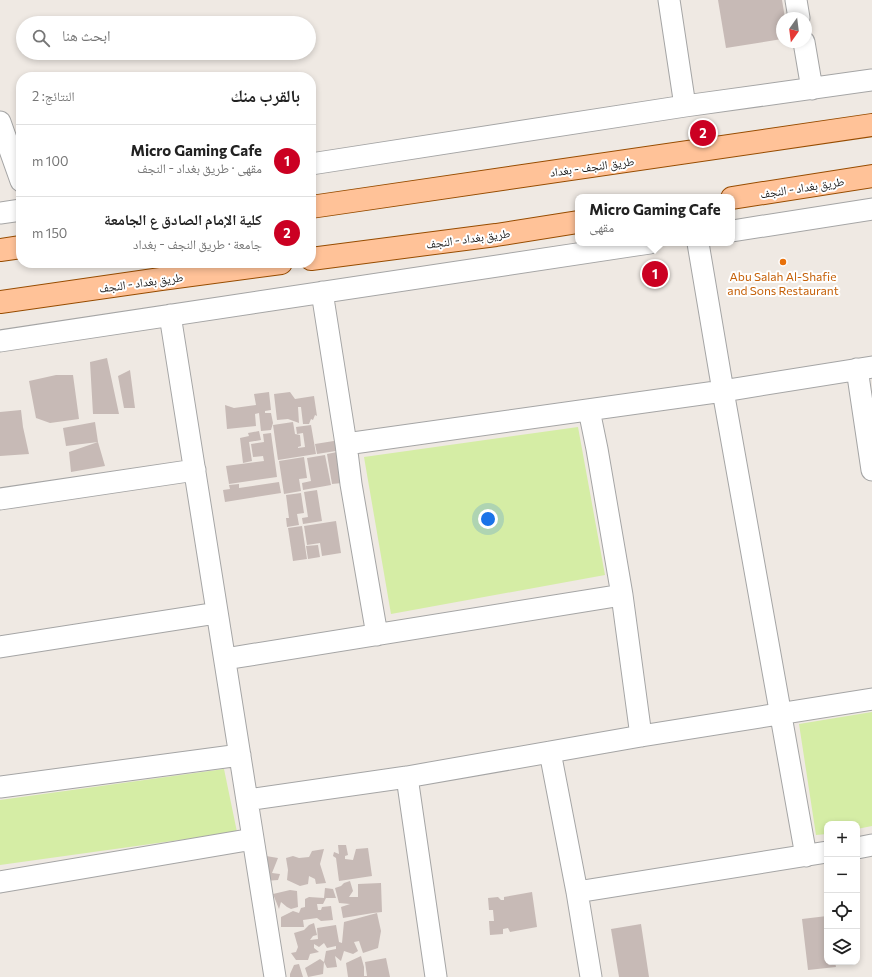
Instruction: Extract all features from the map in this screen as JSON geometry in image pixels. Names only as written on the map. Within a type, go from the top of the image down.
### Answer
[{"type":"main road","name":"طريق النجف - بغداد","points":[[316,206],[872,125]]},
{"type":"main road","name":"طريق بغداد - النجف","points":[[735,198],[872,176]]},
{"type":"main road","name":"طريق بغداد - النجف","points":[[316,258],[488,236],[575,222]]},
{"type":"main road","points":[[0,250],[16,248]]},
{"type":"main road","name":"طريق بغداد - النجف","points":[[0,302],[161,279],[197,269],[211,268]]},
{"type":"street","points":[[669,0],[685,106]]},
{"type":"street","points":[[796,0],[798,12]]},
{"type":"street","points":[[805,48],[812,89]]},
{"type":"street","points":[[316,163],[685,106],[872,80]]},
{"type":"street","points":[[0,122],[16,167]]},
{"type":"street","points":[[735,231],[872,209]]},
{"type":"street","points":[[0,213],[16,211]]},
{"type":"street","points":[[0,341],[630,246]]},
{"type":"street","points":[[699,246],[806,856]]},
{"type":"street","points":[[322,292],[351,484],[377,635]]},
{"type":"street","points":[[170,315],[275,977]]},
{"type":"street","points":[[346,444],[723,391],[865,368],[872,470]]},
{"type":"street","points":[[589,410],[598,448],[622,595],[641,736]]},
{"type":"street","points":[[0,499],[195,470]]},
{"type":"street","points":[[225,660],[622,595]]},
{"type":"street","points":[[0,647],[218,613]]},
{"type":"street","points":[[247,800],[407,777],[641,736],[872,699]]},
{"type":"street","points":[[550,752],[577,892],[591,977]]},
{"type":"street","points":[[0,787],[240,755]]},
{"type":"street","points":[[407,777],[436,977]]},
{"type":"street","points":[[0,882],[253,840]]},
{"type":"street","points":[[860,847],[872,845]]},
{"type":"street","points":[[577,892],[824,853]]},
{"type":"green space","points":[[578,427],[605,575],[391,614],[364,457]]},
{"type":"green space","points":[[872,712],[872,826],[860,828],[860,821],[824,821],[824,834],[816,835],[799,724]]},
{"type":"green space","points":[[224,769],[237,832],[0,865],[0,800]]},
{"type":"building","points":[[718,0],[782,0],[784,12],[776,12],[776,40],[726,48]]},
{"type":"building","points":[[107,358],[119,414],[93,414],[90,362]]},
{"type":"building","points":[[130,370],[135,408],[124,408],[118,376]]},
{"type":"building","points":[[56,375],[73,375],[79,419],[50,423],[36,418],[29,381]]},
{"type":"building","points":[[269,392],[271,410],[265,411],[265,413],[271,413],[273,423],[271,430],[261,431],[259,413],[255,414],[256,426],[227,429],[225,405],[234,408],[256,405],[254,394]]},
{"type":"building","points":[[290,392],[295,399],[314,396],[317,416],[315,415],[313,420],[311,419],[309,424],[303,424],[301,407],[298,407],[299,423],[288,419],[277,420],[274,394]]},
{"type":"building","points":[[21,410],[29,454],[0,456],[0,412]]},
{"type":"building","points":[[95,422],[98,442],[66,446],[63,428]]},
{"type":"building","points":[[293,422],[295,434],[300,435],[301,446],[298,448],[305,447],[303,433],[297,434],[296,427],[311,425],[316,454],[278,460],[273,425]]},
{"type":"building","points":[[259,431],[261,440],[249,442],[252,461],[243,463],[240,438],[249,436],[248,433]]},
{"type":"building","points":[[271,433],[277,477],[229,484],[226,466],[264,461],[263,456],[253,457],[251,444],[264,442],[263,434]]},
{"type":"building","points":[[340,440],[342,450],[317,454],[315,444]]},
{"type":"building","points":[[98,442],[105,466],[71,472],[69,452]]},
{"type":"building","points":[[337,452],[342,483],[332,484],[327,454]]},
{"type":"building","points":[[325,455],[331,485],[303,490],[302,483],[311,481],[307,458]]},
{"type":"building","points":[[304,457],[307,478],[299,479],[301,491],[284,494],[279,461]]},
{"type":"building","points":[[279,482],[281,493],[225,502],[223,490],[230,489],[229,485],[239,484],[239,488]]},
{"type":"building","points":[[317,490],[322,521],[303,524],[302,518],[308,517],[304,492]]},
{"type":"building","points":[[301,493],[304,513],[297,514],[299,525],[287,527],[286,518],[289,518],[286,495]]},
{"type":"building","points":[[336,521],[341,553],[322,556],[320,543],[307,545],[304,526]]},
{"type":"building","points":[[302,526],[307,559],[293,561],[288,528]]},
{"type":"building","points":[[318,545],[320,557],[308,559],[306,546]]},
{"type":"building","points":[[338,845],[346,845],[348,855],[345,856],[345,859],[353,860],[356,849],[368,848],[372,876],[339,881],[336,858],[333,856],[334,852],[339,854]]},
{"type":"building","points":[[324,849],[320,864],[326,883],[316,884],[315,879],[309,876],[308,884],[300,886],[287,880],[288,870],[286,858],[293,856],[299,858],[309,857],[312,851]]},
{"type":"building","points":[[266,856],[278,858],[272,873],[280,874],[278,880],[265,881]]},
{"type":"building","points":[[350,881],[353,891],[349,897],[358,897],[358,884],[381,883],[382,912],[343,918],[341,907],[350,904],[339,903],[335,888]]},
{"type":"building","points":[[325,888],[333,889],[336,898],[326,898],[323,904],[317,904],[318,910],[321,910],[322,907],[331,906],[333,920],[321,921],[317,918],[303,920],[304,927],[281,927],[281,917],[293,911],[299,913],[301,908],[305,907],[305,899],[309,897],[324,898]]},
{"type":"building","points":[[290,890],[297,891],[298,907],[291,909],[281,902],[279,909],[273,894]]},
{"type":"building","points":[[532,892],[537,927],[510,932],[508,928],[503,929],[503,934],[490,935],[489,921],[494,921],[493,910],[489,910],[488,898],[498,897],[501,900],[504,900],[504,897]]},
{"type":"building","points":[[377,913],[381,931],[378,948],[363,953],[359,941],[354,942],[358,951],[353,954],[344,951],[341,961],[335,956],[337,967],[327,968],[324,962],[326,951],[336,949],[336,946],[327,948],[324,943],[319,947],[314,944],[314,948],[319,952],[310,954],[308,960],[296,960],[291,953],[296,952],[298,947],[294,933],[304,930],[309,925],[314,923],[317,935],[313,936],[310,940],[318,939],[317,928],[336,925],[339,942],[342,943],[344,922]]},
{"type":"building","points":[[824,916],[824,965],[836,965],[836,967],[808,970],[802,919]]},
{"type":"building","points":[[641,924],[649,977],[619,977],[611,929]]},
{"type":"building","points":[[361,956],[364,967],[364,976],[367,976],[365,962],[386,958],[390,977],[348,977],[346,963]]},
{"type":"building","points":[[320,959],[324,962],[323,974],[308,977],[305,968]]},
{"type":"building","points":[[299,964],[303,977],[290,977],[294,965]]},
{"type":"place","name":"كلية الإمام الصادق ع الجامعة","points":[[703,133]]},
{"type":"place","name":"Abu Salah Al-Shafie and Sons Restaurant","points":[[783,262]]},
{"type":"place","name":"Micro Gaming Cafe","points":[[655,274]]}]
